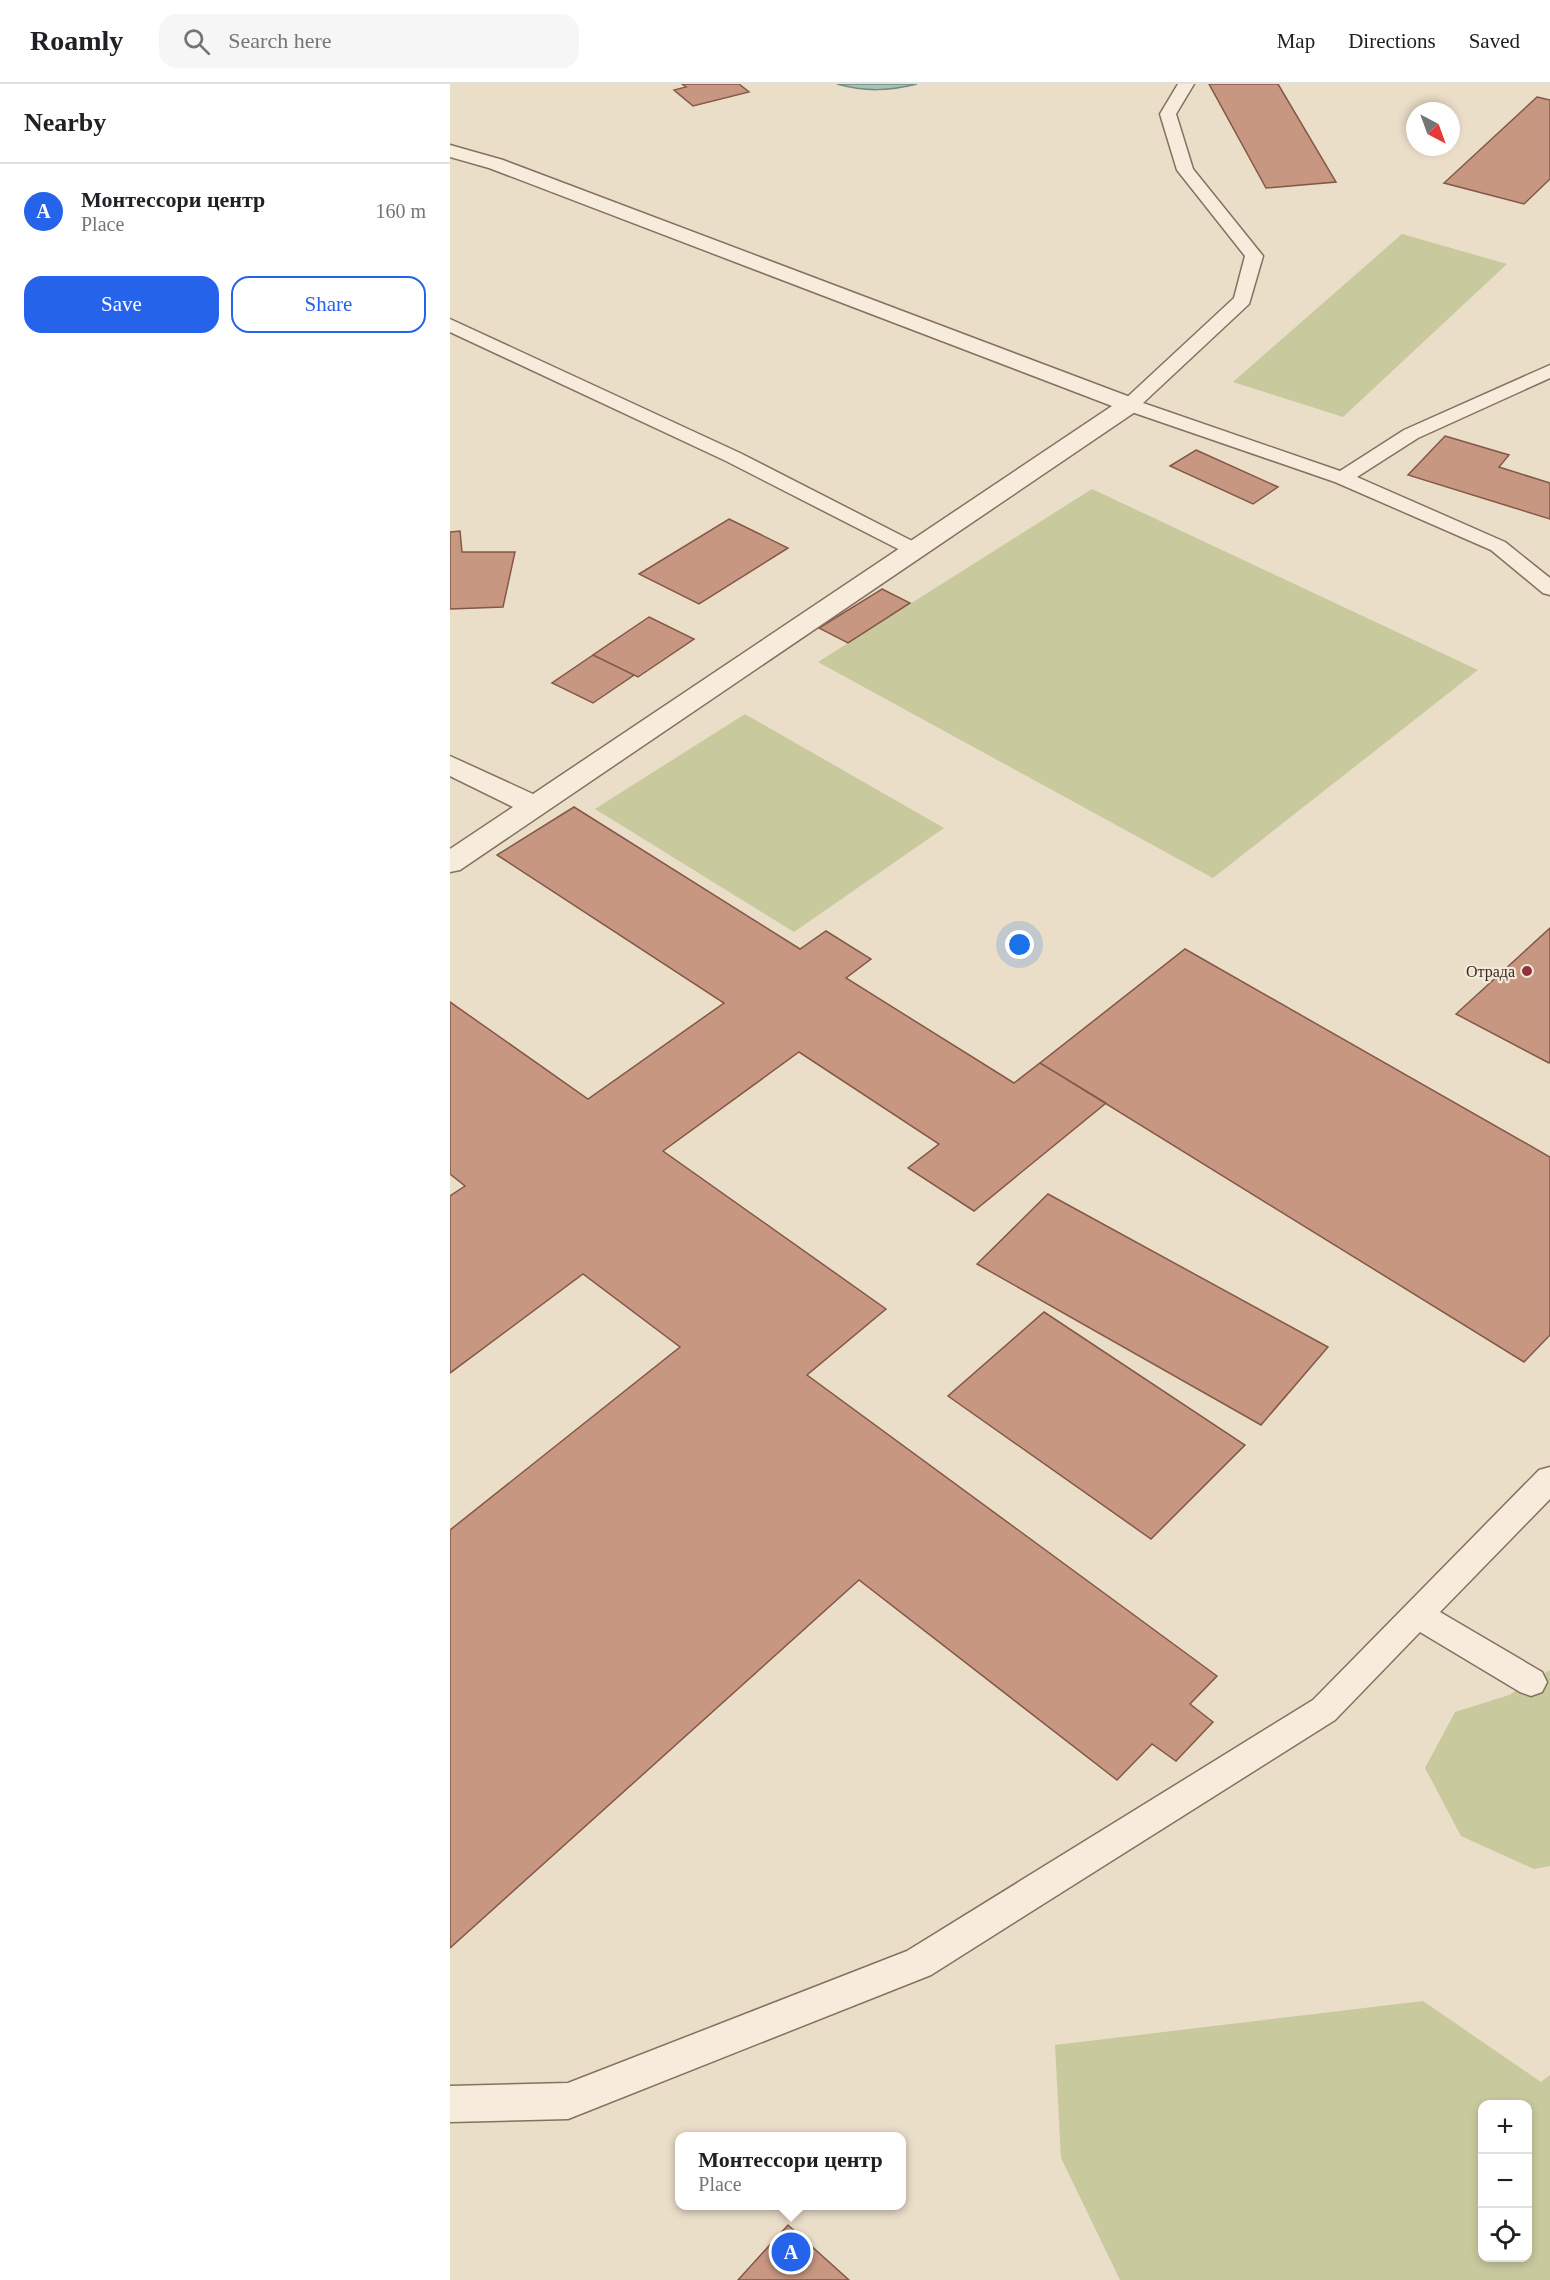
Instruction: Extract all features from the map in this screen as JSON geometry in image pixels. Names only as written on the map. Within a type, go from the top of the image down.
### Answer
[{"type":"street","points":[[450,151],[496,164],[1130,405]]},
{"type":"street","points":[[450,863],[1130,405]]},
{"type":"street","points":[[450,765],[535,806]]},
{"type":"lane","points":[[1186,84],[1168,114],[1185,170],[1254,256],[1243,300],[1130,405],[1342,478],[1498,546],[1550,589]]},
{"type":"lane","points":[[450,325],[733,457],[913,549]]},
{"type":"lane","points":[[1342,478],[1411,434],[1550,370]]},
{"type":"lane","points":[[450,2104],[568,2102],[919,1963],[1324,1710],[1550,1479]]},
{"type":"lane","points":[[1418,1615],[1531,1682]]},
{"type":"green space","points":[[1402,234],[1507,264],[1343,417],[1233,382]]},
{"type":"green space","points":[[1092,489],[1478,670],[1213,878],[818,662]]},
{"type":"green space","points":[[745,714],[944,828],[794,932],[595,809]]},
{"type":"green space","points":[[1550,1670],[1550,1866],[1534,1869],[1461,1836],[1425,1768],[1455,1712],[1509,1695]]},
{"type":"green space","points":[[1423,2001],[1541,2082],[1550,2075],[1550,2280],[1120,2280],[1061,2158],[1055,2045]]},
{"type":"shaded area","points":[[837,84],[917,84],[877,90]]},
{"type":"building","points":[[682,84],[739,84],[749,92],[693,106],[674,90],[686,87]]},
{"type":"building","points":[[1209,84],[1278,84],[1336,182],[1266,188]]},
{"type":"building","points":[[1537,97],[1550,100],[1550,179],[1524,204],[1444,183]]},
{"type":"building","points":[[1445,436],[1509,455],[1499,467],[1550,483],[1550,519],[1408,475]]},
{"type":"building","points":[[1196,450],[1278,487],[1253,504],[1170,466]]},
{"type":"building","points":[[729,519],[788,548],[699,604],[639,574]]},
{"type":"building","points":[[460,531],[462,552],[515,552],[503,607],[450,609],[450,532]]},
{"type":"building","points":[[882,589],[910,603],[848,643],[819,628]]},
{"type":"building","points":[[649,617],[694,639],[638,677],[593,655]]},
{"type":"building","points":[[593,655],[634,675],[593,703],[552,683]]},
{"type":"building","points":[[574,807],[800,949],[826,931],[871,959],[846,978],[1014,1083],[1040,1063],[1106,1103],[974,1211],[908,1168],[939,1144],[799,1052],[663,1151],[886,1309],[807,1375],[1217,1676],[1190,1704],[1213,1722],[1176,1761],[1152,1744],[1117,1780],[859,1580],[450,1948],[450,1530],[680,1347],[583,1274],[450,1373],[450,1196],[465,1186],[450,1174],[450,1002],[588,1099],[724,1003],[497,855]]},
{"type":"building","name":"Отрада","points":[[1550,928],[1550,1062],[1549,1063],[1456,1014]]},
{"type":"building","points":[[1185,949],[1550,1157],[1550,1335],[1524,1362],[1040,1063]]},
{"type":"building","points":[[1048,1194],[1328,1347],[1261,1425],[977,1264]]},
{"type":"building","points":[[1044,1312],[1245,1445],[1151,1539],[948,1396]]},
{"type":"building","points":[[788,2225],[849,2280],[738,2280]]},
{"type":"place","name":"Отрада","points":[[1527,971]]},
{"type":"place","name":"Монтессори центр","points":[[791,2252]]}]
